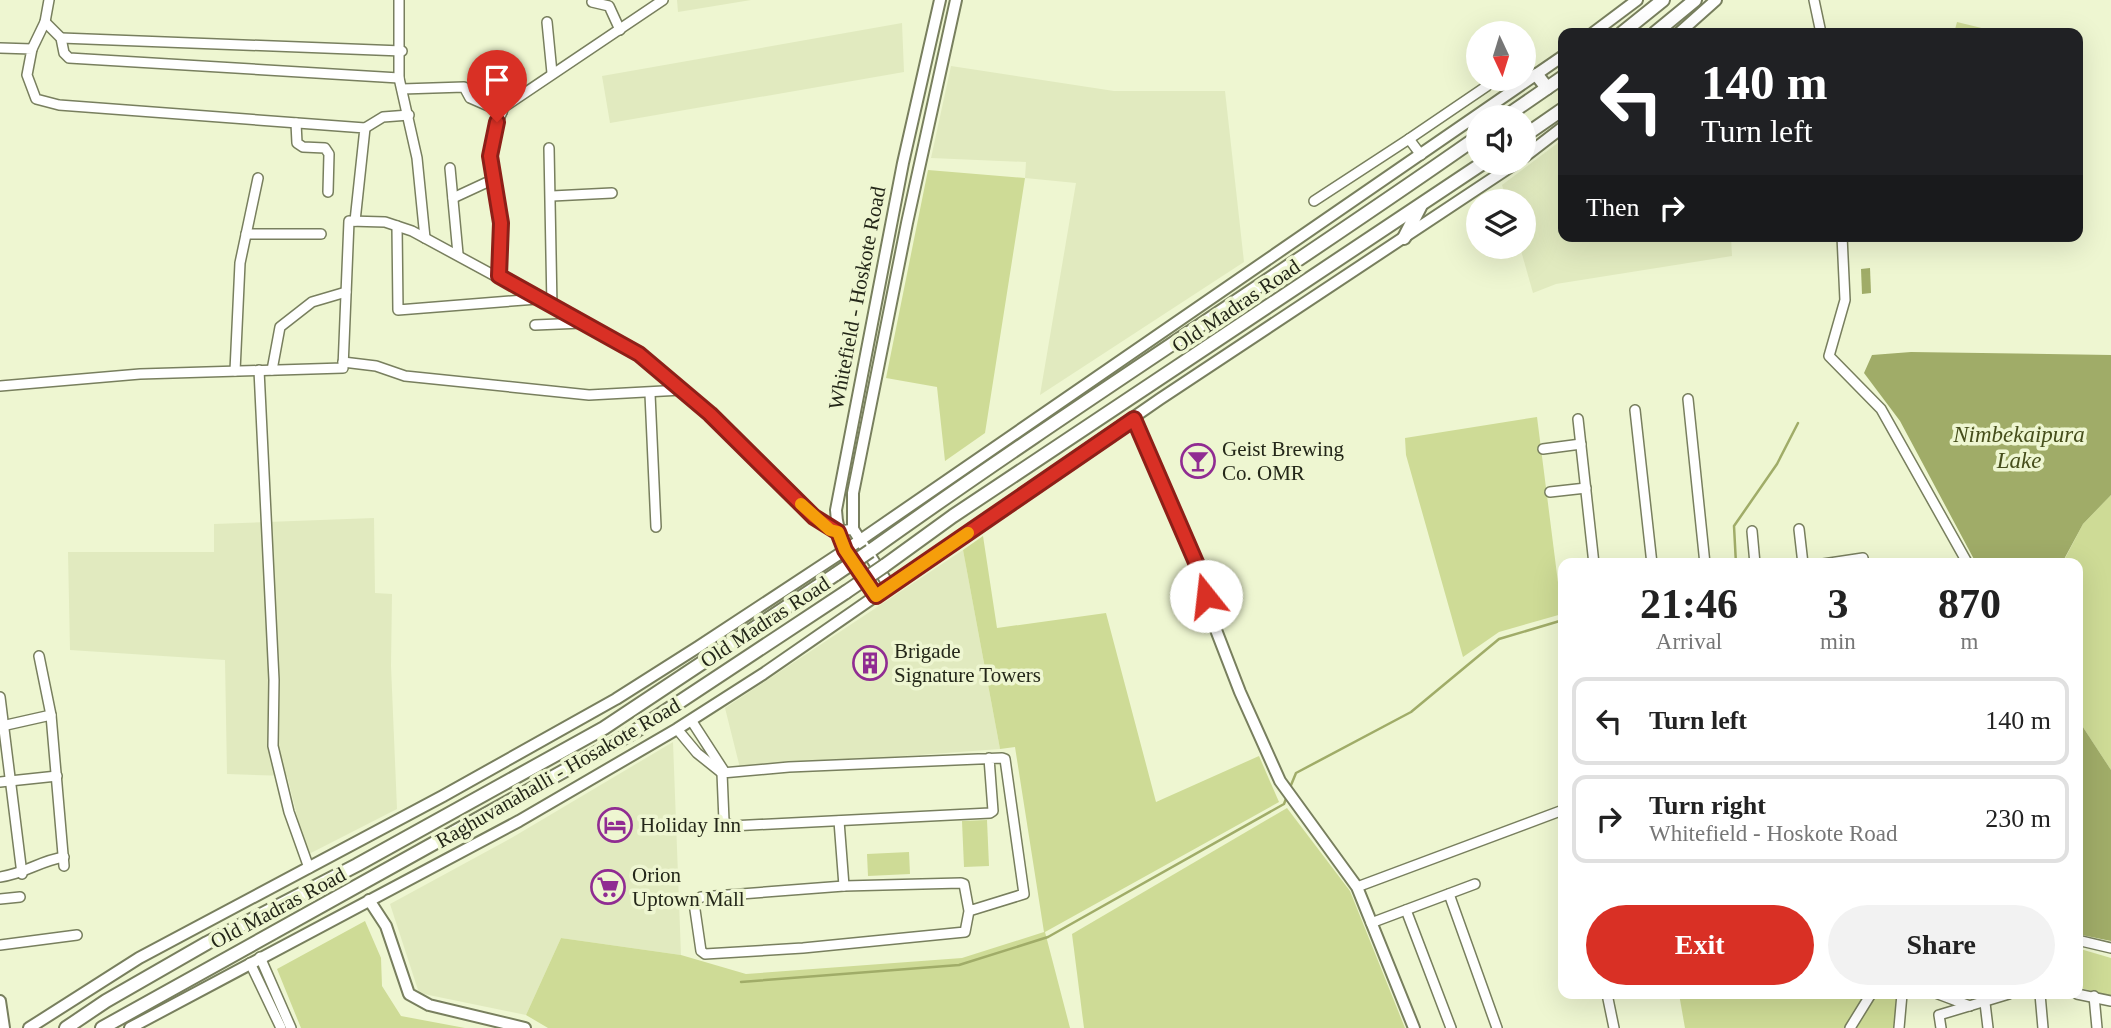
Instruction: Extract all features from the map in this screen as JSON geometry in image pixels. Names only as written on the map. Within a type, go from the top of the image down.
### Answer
[{"type":"highway","points":[[1628,28],[1663,0]]},
{"type":"highway","points":[[1661,28],[1695,0]]},
{"type":"highway","points":[[1538,75],[1547,88]]},
{"type":"highway","points":[[1522,105],[1558,80]]},
{"type":"highway","points":[[1536,128],[1558,112]]},
{"type":"highway","name":"Old Madras Road","points":[[66,1028],[106,1001],[229,931],[357,865],[604,728],[870,551],[978,474],[1325,244],[1466,145]]},
{"type":"highway","name":"Old Madras Road","points":[[104,1028],[624,738],[846,592],[953,516],[1466,174]]},
{"type":"highway","points":[[1404,238],[1421,203]]},
{"type":"main road","name":"Whitefield - Hoskote Road","points":[[876,596],[845,550],[838,532],[836,510],[923,65],[940,0]]},
{"type":"main road","name":"Whitefield - Hoskote Road","points":[[890,587],[853,529],[853,493],[907,223],[957,0]]},
{"type":"main road","points":[[1600,28],[1637,0]]},
{"type":"main road","points":[[1685,28],[1716,0]]},
{"type":"main road","name":"Old Madras Road","points":[[29,1028],[139,958],[616,699],[859,541],[1558,60]]},
{"type":"main road","points":[[1536,148],[1558,131]]},
{"type":"main road","name":"Raghuvanahalli - Hosakote Road","points":[[130,1028],[519,821],[677,729],[1498,175]]},
{"type":"main road","points":[[1134,419],[1201,574],[1211,617],[1240,692],[1280,781],[1357,887],[1414,1028]]},
{"type":"main road","points":[[369,900],[386,926],[409,994],[429,1005],[525,1028]]},
{"type":"main road","points":[[0,1001],[5,1028]]},
{"type":"street","points":[[49,0],[45,22],[32,49],[27,75],[36,99],[59,105],[365,128],[383,117],[409,115]]},
{"type":"street","points":[[399,0],[399,78],[409,115],[425,238]]},
{"type":"street","points":[[499,276],[501,223],[491,139],[502,112],[552,73],[663,0]]},
{"type":"street","points":[[1814,0],[1820,28]]},
{"type":"street","points":[[592,2],[609,6],[620,30]]},
{"type":"street","points":[[45,22],[61,38],[64,53],[76,59],[399,78]]},
{"type":"street","points":[[547,22],[552,73]]},
{"type":"street","points":[[61,38],[401,51]]},
{"type":"street","points":[[0,48],[32,49]]},
{"type":"street","points":[[402,89],[464,88],[470,98],[502,112]]},
{"type":"street","points":[[1314,201],[1480,91]]},
{"type":"street","points":[[296,123],[297,143],[303,147],[325,148],[329,154],[328,192]]},
{"type":"street","points":[[355,221],[365,128]]},
{"type":"street","points":[[1409,139],[1421,155]]},
{"type":"street","points":[[549,148],[552,307]]},
{"type":"street","points":[[450,168],[458,254]]},
{"type":"street","points":[[235,371],[240,262],[258,178]]},
{"type":"street","points":[[453,198],[494,179]]},
{"type":"street","points":[[552,196],[612,192]]},
{"type":"street","points":[[0,386],[140,374],[343,368],[349,221],[385,222],[458,254],[639,354],[682,390],[814,517],[838,532],[853,529]]},
{"type":"street","points":[[397,226],[398,310],[539,299]]},
{"type":"street","points":[[246,234],[321,234]]},
{"type":"street","points":[[1842,242],[1845,300],[1829,356],[1881,409],[1965,558]]},
{"type":"street","points":[[272,370],[280,327],[312,302],[346,292]]},
{"type":"street","points":[[535,325],[583,323]]},
{"type":"street","points":[[344,362],[376,366],[405,376],[442,381],[589,395],[650,394],[682,390]]},
{"type":"street","points":[[259,370],[274,680],[272,746],[289,813],[309,868]]},
{"type":"street","points":[[650,394],[656,527]]},
{"type":"street","points":[[1688,399],[1704,558]]},
{"type":"street","points":[[1635,410],[1651,558]]},
{"type":"street","points":[[1578,419],[1593,558]]},
{"type":"street","points":[[1544,449],[1581,444]]},
{"type":"street","points":[[1550,492],[1586,488]]},
{"type":"street","points":[[1799,529],[1802,558]]},
{"type":"street","points":[[1752,531],[1754,558]]},
{"type":"street","points":[[0,877],[22,874],[45,860],[64,861],[51,715],[39,656]]},
{"type":"street","points":[[0,697],[5,781],[22,874]]},
{"type":"street","points":[[2,726],[51,715]]},
{"type":"street","points":[[691,720],[723,772],[724,821],[731,826],[990,813],[993,811],[989,758]]},
{"type":"street","points":[[677,729],[697,752],[723,772],[1004,759],[1024,894],[969,911]]},
{"type":"street","points":[[5,781],[57,776]]},
{"type":"street","points":[[1357,887],[1468,842],[1558,813]]},
{"type":"street","points":[[839,821],[844,886]]},
{"type":"street","points":[[961,883],[964,884],[969,911],[965,932],[803,948],[705,954],[701,951],[696,899],[844,886],[961,883]]},
{"type":"street","points":[[1371,923],[1475,884]]},
{"type":"street","points":[[1448,894],[1497,1028]]},
{"type":"street","points":[[0,899],[20,897]]},
{"type":"street","points":[[1406,910],[1451,1028]]},
{"type":"street","points":[[0,945],[77,935]]},
{"type":"street","points":[[2083,941],[2111,948]]},
{"type":"street","points":[[255,960],[281,1028]]},
{"type":"street","points":[[255,960],[291,1028]]},
{"type":"street","points":[[2083,995],[2111,1001]]},
{"type":"street","points":[[2094,996],[2097,1028]]},
{"type":"street","points":[[1608,999],[1614,1028]]},
{"type":"street","points":[[1850,1028],[1868,999]]},
{"type":"street","points":[[1899,1028],[1902,999]]},
{"type":"street","points":[[1952,999],[1971,1006]]},
{"type":"street","points":[[1941,1028],[1940,1015],[1996,999]]},
{"type":"street","points":[[2040,999],[2043,1028]]},
{"type":"street","points":[[1985,1003],[1988,1028]]},
{"type":"shaded area","points":[[677,0],[751,0],[678,12]]},
{"type":"shaded area","points":[[1957,22],[1982,28],[1955,28]]},
{"type":"shaded area","points":[[902,23],[904,72],[610,123],[602,76]]},
{"type":"shaded area","points":[[951,66],[1114,91],[1225,91],[1244,262],[1040,395],[1076,183],[1025,178],[1026,162],[931,158]]},
{"type":"shaded area","points":[[1558,143],[1558,242],[1731,242],[1732,256],[1556,284],[1533,293],[1523,259],[1536,259],[1536,189],[1503,189],[1502,185],[1515,175],[1536,175],[1536,159]]},
{"type":"shaded area","points":[[928,170],[1025,178],[985,433],[945,461],[937,387],[886,378]]},
{"type":"shaded area","points":[[1537,417],[1558,582],[1558,615],[1499,632],[1463,657],[1406,455],[1405,438]]},
{"type":"shaded area","points":[[2111,495],[2111,770],[2083,727],[2083,558],[2065,558],[2083,524]]},
{"type":"shaded area","points":[[374,518],[375,593],[392,594],[391,666],[397,809],[307,855],[287,776],[227,774],[225,660],[70,650],[68,552],[214,552],[214,524]]},
{"type":"shaded area","points":[[983,536],[997,628],[1106,613],[1156,802],[1259,756],[1279,802],[1045,932],[1070,1028],[548,1028],[526,1015],[561,938],[681,955],[746,974],[962,958],[1044,932],[1015,747],[1000,749],[963,550]]},
{"type":"shaded area","points":[[963,550],[1000,749],[740,768],[725,708]]},
{"type":"shaded area","points":[[673,742],[681,955],[561,938],[526,1015],[419,993],[390,904],[513,837]]},
{"type":"shaded area","points":[[1287,808],[1350,891],[1405,1028],[1084,1028],[1072,934]]},
{"type":"shaded area","points":[[987,820],[989,866],[964,867],[962,821]]},
{"type":"shaded area","points":[[909,852],[910,874],[868,876],[867,854]]},
{"type":"shaded area","points":[[365,921],[381,958],[382,986],[401,1016],[465,1028],[301,1028],[277,969]]},
{"type":"shaded area","points":[[2083,950],[2111,958],[2111,996],[2083,989]]},
{"type":"shaded area","points":[[1680,999],[1896,999],[1895,1028],[1685,1028]]},
{"type":"water","points":[[1870,268],[1871,293],[1862,294],[1861,269]]},
{"type":"water","name":"Nimbekaipura Lake","points":[[1911,352],[2111,355],[2111,495],[2083,524],[2065,558],[1973,558],[1900,421],[1864,373],[1872,355]]},
{"type":"water","points":[[2083,727],[2111,770],[2111,941],[2083,935]]},
{"type":"waterway","points":[[1736,558],[1734,526],[1777,464],[1798,423]]},
{"type":"waterway","points":[[1289,790],[1296,773],[1411,712],[1499,639],[1558,621]]},
{"type":"waterway","points":[[741,982],[959,965],[1048,937],[1284,804],[1287,796]]},
{"type":"slow traffic","points":[[801,504],[830,530],[838,532],[845,550],[876,596],[968,533]]},
{"type":"place","name":"Geist Brewing Co. OMR","points":[[1198,461]]},
{"type":"place","name":"Brigade Signature Towers","points":[[870,663]]},
{"type":"place","name":"Holiday Inn","points":[[615,825]]},
{"type":"place","name":"Orion Uptown Mall","points":[[608,887]]},
{"type":"route","points":[[497,122],[491,139],[490,156],[501,223],[499,276],[639,354],[710,414],[814,517],[830,530],[838,532],[845,550],[876,596],[1134,419],[1201,574],[1206,596]]}]
